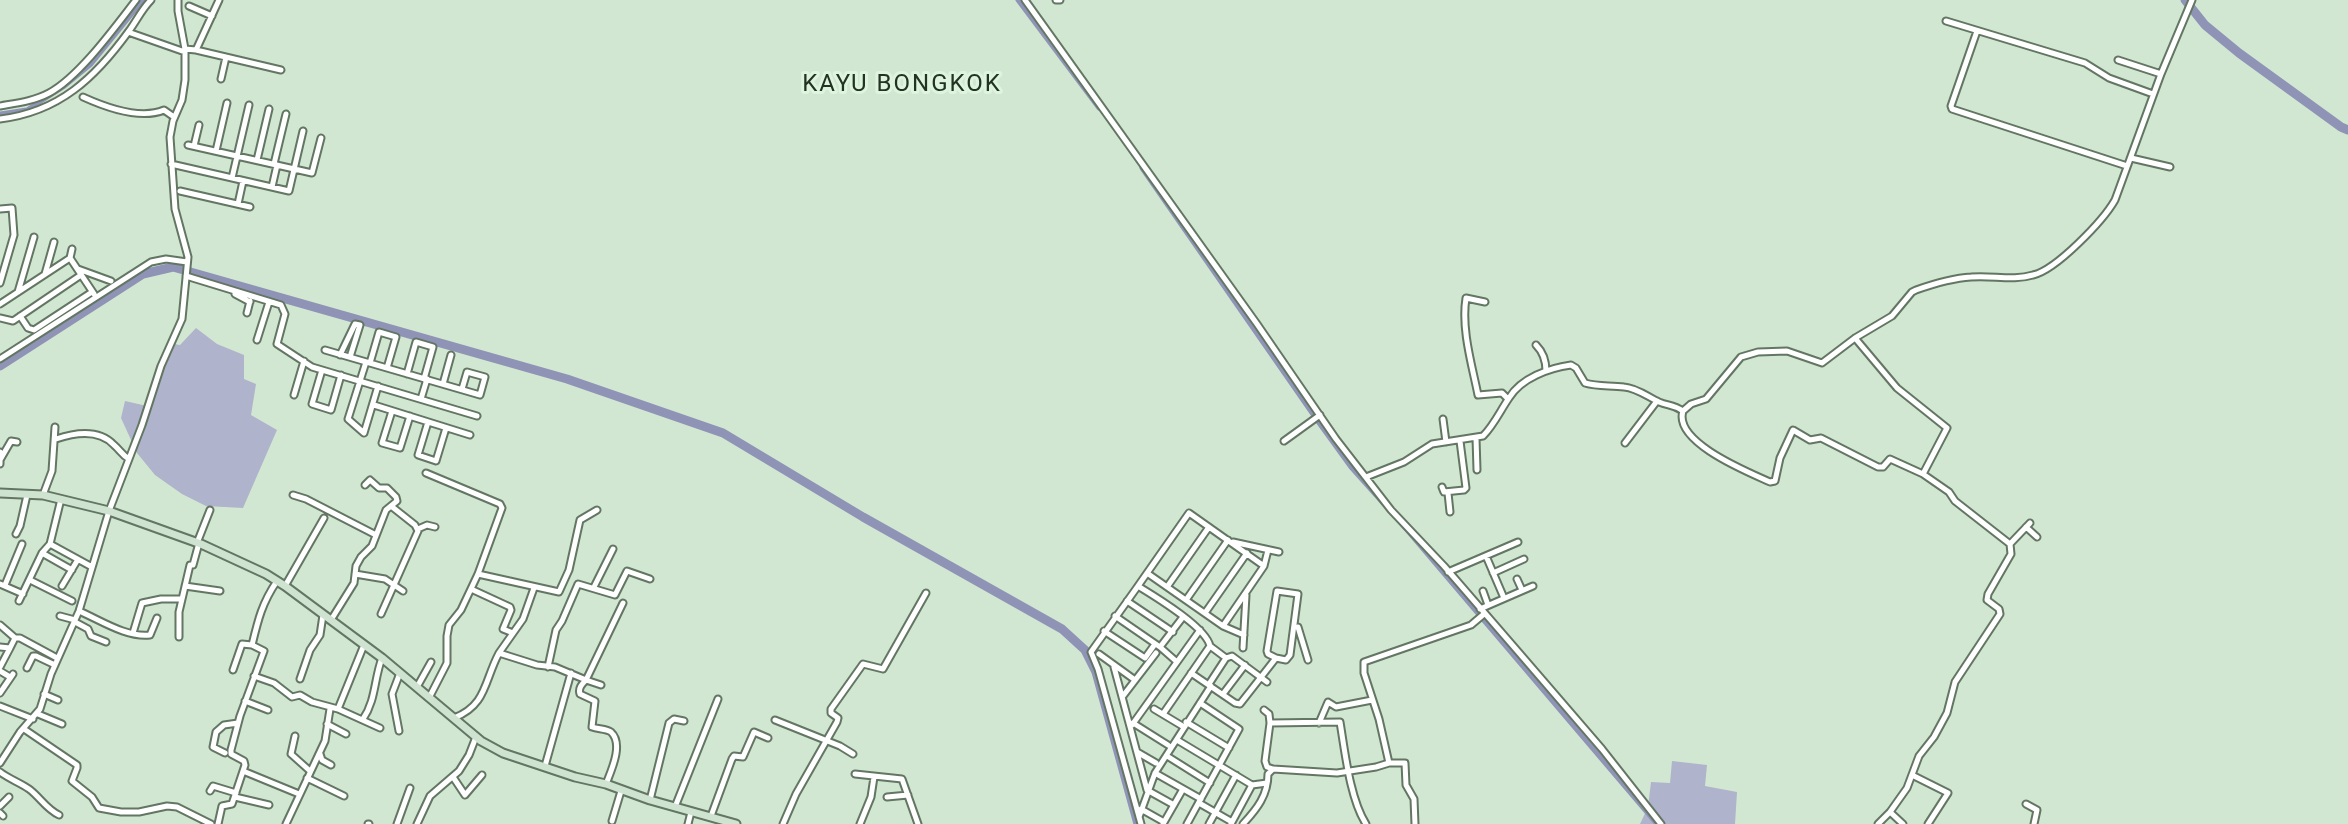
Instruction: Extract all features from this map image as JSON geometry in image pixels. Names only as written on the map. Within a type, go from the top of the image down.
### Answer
[{"type":"street","points":[[0,106],[35,100],[70,78],[103,43],[136,0]]},
{"type":"street","points":[[0,119],[44,109],[78,93],[89,74],[128,32],[151,0]]},
{"type":"street","points":[[0,763],[36,716],[75,621],[109,511],[161,366],[182,319],[187,250],[175,209],[170,137],[183,95],[185,51],[178,0]]},
{"type":"street","points":[[196,50],[219,0]]},
{"type":"street","points":[[1025,0],[1032,3],[1318,416],[1391,510],[1602,749],[1661,824]]},
{"type":"street","points":[[1878,824],[1907,788],[1919,756],[1947,713],[1955,682],[2000,614],[1987,597],[2011,554],[2010,544],[1955,501],[1949,492],[1923,474],[1890,459],[1883,467],[1878,467],[1821,438],[1810,440],[1793,430],[1773,482],[1722,460],[1692,437],[1682,426],[1681,416],[1691,404],[1706,399],[1741,357],[1758,352],[1787,351],[1822,363],[1892,316],[1912,292],[1920,288],[1971,277],[2035,275],[2053,265],[2106,216],[2119,191],[2153,94],[2190,3]]},
{"type":"street","points":[[189,6],[212,16]]},
{"type":"street","points":[[1946,21],[2085,63],[2109,78],[2153,94]]},
{"type":"street","points":[[1977,31],[1952,109],[2127,166]]},
{"type":"street","points":[[128,32],[185,51],[196,50],[281,70]]},
{"type":"street","points":[[221,79],[226,57]]},
{"type":"street","points":[[2118,60],[2161,74]]},
{"type":"street","points":[[81,67],[89,74]]},
{"type":"street","points":[[78,93],[110,108],[154,113],[164,110],[174,117]]},
{"type":"street","points":[[216,151],[227,103]]},
{"type":"street","points":[[232,178],[249,105]]},
{"type":"street","points":[[257,160],[269,109]]},
{"type":"street","points":[[272,187],[286,114]]},
{"type":"street","points":[[199,125],[191,145],[312,173],[321,138]]},
{"type":"street","points":[[171,164],[289,191],[303,131]]},
{"type":"street","points":[[2131,158],[2170,167]]},
{"type":"street","points":[[238,204],[243,181]]},
{"type":"street","points":[[180,191],[250,207]]},
{"type":"street","points":[[0,209],[12,208],[14,235],[0,283]]},
{"type":"street","points":[[17,293],[34,237]]},
{"type":"street","points":[[45,275],[54,242]]},
{"type":"street","points":[[0,304],[70,258],[72,249]]},
{"type":"street","points":[[70,258],[94,295]]},
{"type":"street","points":[[20,316],[28,328],[34,330],[151,262],[166,259],[219,287],[251,299],[281,305],[285,314],[277,344],[304,361],[322,370],[477,416]]},
{"type":"street","points":[[77,268],[111,281]]},
{"type":"street","points":[[0,318],[13,321],[81,275]]},
{"type":"street","points":[[0,359],[94,295]]},
{"type":"street","points":[[1485,302],[1466,298],[1465,307],[1466,332],[1478,395],[1502,393],[1508,399]]},
{"type":"street","points":[[247,313],[251,299]]},
{"type":"street","points":[[257,340],[269,302]]},
{"type":"street","points":[[340,355],[355,324],[360,325],[350,357]]},
{"type":"street","points":[[378,386],[364,433],[348,419],[379,332],[396,337],[387,368]]},
{"type":"street","points":[[1855,338],[1897,388],[1947,428],[1923,474]]},
{"type":"street","points":[[407,374],[416,342],[433,347],[421,399]]},
{"type":"street","points":[[1536,345],[1546,364],[1546,371]]},
{"type":"street","points":[[325,350],[480,395],[485,377],[467,372],[462,389]]},
{"type":"street","points":[[443,384],[451,355]]},
{"type":"street","points":[[294,395],[304,361]]},
{"type":"street","points":[[1366,477],[1404,462],[1427,446],[1476,438],[1487,432],[1517,388],[1546,371],[1571,365],[1585,383],[1627,387],[1683,411]]},
{"type":"street","points":[[322,370],[312,404],[331,410],[341,375]]},
{"type":"street","points":[[1625,443],[1657,401]]},
{"type":"street","points":[[374,405],[470,435]]},
{"type":"street","points":[[392,411],[382,443],[400,448],[410,416]]},
{"type":"street","points":[[1284,441],[1318,416]]},
{"type":"street","points":[[1443,419],[1446,442]]},
{"type":"street","points":[[428,422],[418,455],[436,461],[446,428]]},
{"type":"street","points":[[43,495],[52,471],[55,427]]},
{"type":"street","points":[[56,439],[78,432],[95,435],[112,442],[129,459]]},
{"type":"street","points":[[1476,438],[1477,470]]},
{"type":"street","points":[[0,462],[11,441],[17,442]]},
{"type":"street","points":[[1442,487],[1448,493],[1466,488],[1460,441]]},
{"type":"street","points":[[0,452],[0,462]]},
{"type":"street","points":[[426,473],[502,506],[478,574],[461,610],[449,625],[447,663],[429,698]]},
{"type":"street","points":[[331,620],[354,583],[358,561],[372,546],[386,510],[397,499],[388,489],[378,488],[370,480],[365,485]]},
{"type":"street","points":[[1448,493],[1450,512]]},
{"type":"street","points":[[0,495],[43,495],[61,499],[109,511],[198,543],[285,586],[382,658],[476,736],[503,753],[736,824]]},
{"type":"street","points":[[16,534],[27,495]]},
{"type":"street","points":[[293,495],[376,535]]},
{"type":"street","points":[[19,601],[42,553],[50,544],[61,499]]},
{"type":"street","points":[[391,506],[418,529]]},
{"type":"street","points":[[179,637],[181,599],[210,510]]},
{"type":"street","points":[[478,574],[557,593],[561,591],[580,520],[597,510]]},
{"type":"street","points":[[1140,821],[1091,652],[1189,513],[1264,566]]},
{"type":"street","points":[[285,586],[324,518]]},
{"type":"street","points":[[418,529],[427,525],[435,527]]},
{"type":"street","points":[[2010,544],[2028,525],[2037,537]]},
{"type":"street","points":[[1167,587],[1209,527]]},
{"type":"street","points":[[381,614],[418,529]]},
{"type":"street","points":[[1229,541],[1279,552]]},
{"type":"street","points":[[1186,600],[1229,541]]},
{"type":"street","points":[[1448,572],[1518,542]]},
{"type":"street","points":[[22,544],[2,584],[23,594]]},
{"type":"street","points":[[50,544],[92,567]]},
{"type":"street","points":[[593,588],[613,549]]},
{"type":"street","points":[[1223,626],[1264,566],[1268,550]]},
{"type":"street","points":[[42,553],[72,570]]},
{"type":"street","points":[[1205,613],[1247,553]]},
{"type":"street","points":[[1486,556],[1504,598]]},
{"type":"street","points":[[1493,573],[1524,559]]},
{"type":"street","points":[[62,586],[77,561]]},
{"type":"street","points":[[564,582],[617,594],[627,571],[650,579]]},
{"type":"street","points":[[1147,573],[1223,626],[1244,635]]},
{"type":"street","points":[[355,574],[385,579],[403,591]]},
{"type":"street","points":[[1517,579],[1522,590]]},
{"type":"street","points":[[30,580],[72,601]]},
{"type":"street","points":[[252,645],[257,619],[277,581]]},
{"type":"street","points":[[548,667],[556,630],[578,584]]},
{"type":"street","points":[[185,586],[220,591]]},
{"type":"street","points":[[1138,586],[1200,630],[1210,646],[1226,658]]},
{"type":"street","points":[[1389,763],[1364,673],[1365,660],[1471,625],[1488,605],[1533,586]]},
{"type":"street","points":[[454,718],[477,704],[490,668],[526,614],[534,588]]},
{"type":"street","points":[[471,589],[510,607],[503,629],[513,633]]},
{"type":"street","points":[[1277,591],[1298,594],[1290,655],[1286,660],[1276,658],[1267,651],[1277,591]]},
{"type":"street","points":[[1483,591],[1488,605]]},
{"type":"street","points":[[783,824],[796,794],[838,719],[830,712],[864,663],[883,669],[926,593]]},
{"type":"street","points":[[1243,648],[1246,594]]},
{"type":"street","points":[[133,633],[142,603],[181,599]]},
{"type":"street","points":[[1127,601],[1173,632]]},
{"type":"street","points":[[606,784],[615,757],[615,742],[610,731],[592,726],[595,701],[579,692],[623,603]]},
{"type":"street","points":[[79,611],[148,636],[157,618]]},
{"type":"street","points":[[300,679],[310,650],[320,635],[323,614]]},
{"type":"street","points":[[60,616],[75,621],[88,629],[91,636],[106,642]]},
{"type":"street","points":[[1115,616],[1177,662]]},
{"type":"street","points":[[1104,631],[1145,658],[1173,632],[1183,617]]},
{"type":"street","points":[[1296,622],[1308,660]]},
{"type":"street","points":[[0,625],[15,638],[20,638],[56,661]]},
{"type":"street","points":[[1132,724],[1200,630]]},
{"type":"street","points":[[0,693],[11,675],[0,669],[15,638]]},
{"type":"street","points":[[218,824],[222,807],[232,805],[243,771],[245,763],[231,752],[245,701],[264,651],[252,645],[241,645],[233,670]]},
{"type":"street","points":[[338,709],[364,645]]},
{"type":"street","points":[[1163,714],[1210,646]]},
{"type":"street","points":[[0,647],[10,648]]},
{"type":"street","points":[[1123,696],[1157,648]]},
{"type":"street","points":[[499,653],[516,660],[555,667],[601,685]]},
{"type":"street","points":[[1099,654],[1135,680]]},
{"type":"street","points":[[27,668],[36,656],[56,661]]},
{"type":"street","points":[[1140,821],[1141,809],[1155,773],[1226,658],[1232,656],[1267,682]]},
{"type":"street","points":[[363,719],[373,701],[382,658]]},
{"type":"street","points":[[1191,673],[1240,704],[1276,658]]},
{"type":"street","points":[[417,687],[431,662]]},
{"type":"street","points":[[1223,694],[1245,665]]},
{"type":"street","points":[[1114,667],[1132,724],[1147,790],[1174,805]]},
{"type":"street","points":[[399,731],[392,694],[400,673]]},
{"type":"street","points":[[545,766],[571,673]]},
{"type":"street","points":[[254,676],[274,683],[292,697],[300,695],[380,728]]},
{"type":"street","points":[[44,694],[58,700]]},
{"type":"street","points":[[675,807],[718,699]]},
{"type":"street","points":[[1319,723],[1328,702],[1336,707],[1372,700]]},
{"type":"street","points":[[245,701],[268,710]]},
{"type":"street","points":[[1187,824],[1239,729],[1200,703]]},
{"type":"street","points":[[0,706],[62,724]]},
{"type":"street","points":[[286,824],[325,741],[330,709]]},
{"type":"street","points":[[1154,709],[1229,748]]},
{"type":"street","points":[[1264,710],[1269,714],[1270,723],[1265,761],[1267,767],[1337,773],[1405,763],[1406,785],[1414,799],[1415,824]]},
{"type":"street","points":[[650,800],[669,723],[674,719],[684,721]]},
{"type":"street","points":[[775,720],[853,754]]},
{"type":"street","points":[[1270,723],[1340,722],[1358,811],[1366,824]]},
{"type":"street","points":[[225,753],[213,747],[216,732],[224,725],[238,723]]},
{"type":"street","points":[[327,724],[346,734]]},
{"type":"street","points":[[1132,724],[1168,745]]},
{"type":"street","points":[[24,729],[77,765],[72,781],[92,797],[99,808],[121,812],[177,807],[211,824]]},
{"type":"street","points":[[715,820],[732,759],[734,756],[743,757],[754,732],[768,738]]},
{"type":"street","points":[[295,736],[291,754],[310,771]]},
{"type":"street","points":[[417,824],[430,796],[453,777],[469,755],[476,736]]},
{"type":"street","points":[[1177,740],[1252,785],[1268,783]]},
{"type":"street","points":[[1136,751],[1156,763]]},
{"type":"street","points":[[319,753],[322,760],[331,765]]},
{"type":"street","points":[[1167,756],[1210,783]]},
{"type":"street","points":[[1243,824],[1261,803],[1268,774],[1273,769]]},
{"type":"street","points":[[243,771],[299,794]]},
{"type":"street","points":[[0,772],[28,789],[49,810],[59,815]]},
{"type":"street","points":[[1155,773],[1232,823],[1252,785]]},
{"type":"street","points":[[855,774],[902,779],[918,824]]},
{"type":"street","points":[[453,777],[465,795],[482,775]]},
{"type":"street","points":[[1209,824],[1236,775]]},
{"type":"street","points":[[1912,775],[1948,793],[1928,824]]},
{"type":"street","points":[[860,824],[871,797],[874,777]]},
{"type":"street","points":[[307,778],[344,796]]},
{"type":"street","points":[[210,791],[213,786],[269,805]]},
{"type":"street","points":[[397,824],[410,788]]},
{"type":"street","points":[[1141,809],[1164,823],[1183,789]]},
{"type":"street","points":[[612,821],[621,791]]},
{"type":"street","points":[[887,797],[908,795]]},
{"type":"street","points":[[0,806],[9,797]]},
{"type":"street","points":[[2026,804],[2037,810],[2034,824]]},
{"type":"street","points":[[688,824],[691,812]]},
{"type":"street","points":[[1890,812],[1903,824]]},
{"type":"shaded area","points":[[196,328],[217,344],[244,355],[244,379],[256,384],[251,415],[277,430],[243,508],[206,506],[155,475],[137,453],[121,418],[125,401],[147,406],[168,343],[180,345]]},
{"type":"shaded area","points":[[1672,761],[1707,765],[1705,786],[1737,792],[1735,824],[1640,824],[1648,807],[1651,782],[1670,783]]},
{"type":"waterway","points":[[0,114],[27,110],[63,87],[91,64],[143,0]]},
{"type":"waterway","points":[[1018,0],[1099,108]]},
{"type":"waterway","points":[[2185,0],[2205,25],[2239,53],[2348,130]]},
{"type":"waterway","points":[[1142,168],[1317,420],[1351,467],[1384,504]]},
{"type":"waterway","points":[[0,366],[143,274],[173,267],[567,379],[723,433],[863,517],[1062,629],[1085,650],[1096,672],[1138,824]]},
{"type":"waterway","points":[[1401,523],[1657,824]]},
{"type":"district","name":"KAYU BONGKOK","points":[[902,85]]}]
